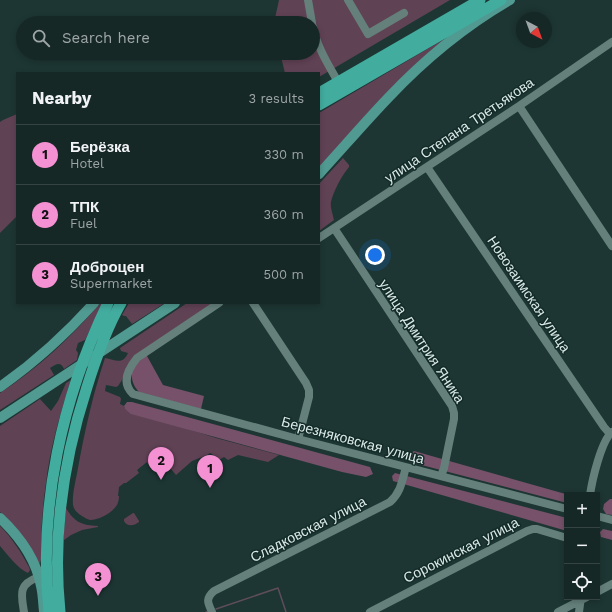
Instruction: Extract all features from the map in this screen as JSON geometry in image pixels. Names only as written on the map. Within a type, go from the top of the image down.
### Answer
[{"type":"highway","points":[[320,92],[480,0]]},
{"type":"highway","points":[[320,104],[501,0]]},
{"type":"highway","points":[[49,612],[46,568],[47,532],[52,484],[66,418],[79,373],[88,348],[108,304]]},
{"type":"highway","points":[[60,612],[57,568],[58,531],[67,460],[76,420],[91,374],[106,334],[121,304]]},
{"type":"main road","points":[[320,173],[389,97],[424,63],[471,24],[510,0]]},
{"type":"main road","points":[[0,387],[43,353],[93,304]]},
{"type":"main road","points":[[0,418],[174,304]]},
{"type":"main road","points":[[0,518],[22,542],[32,560],[39,577],[44,612]]},
{"type":"street","points":[[308,0],[311,16]]},
{"type":"street","points":[[348,0],[368,34],[404,13]]},
{"type":"street","name":"улица Степана Третьякова","points":[[320,237],[519,106],[612,42]]},
{"type":"street","points":[[320,49],[338,82]]},
{"type":"street","points":[[519,106],[612,246]]},
{"type":"street","name":"Новозаимская улица","points":[[427,167],[604,427],[611,433]]},
{"type":"street","name":"улица Дмитрия Яника","points":[[334,228],[452,406],[454,419],[441,476]]},
{"type":"street","name":"Березняковская улица","points":[[218,304],[137,358],[131,367],[126,382],[129,390],[133,394],[298,439],[564,507]]},
{"type":"street","points":[[254,304],[306,383],[309,390],[309,397],[298,439]]},
{"type":"street","points":[[590,492],[599,457],[611,433]]},
{"type":"street","name":"Сладковская улица","points":[[212,612],[208,603],[209,596],[214,591],[390,502],[396,497],[406,467]]},
{"type":"street","points":[[600,517],[612,520]]},
{"type":"street","name":"Сорокинская улица","points":[[370,612],[527,530],[537,529],[564,537]]},
{"type":"street","points":[[22,610],[23,588],[29,581],[39,577]]},
{"type":"street","points":[[600,590],[612,584]]},
{"type":"street","points":[[558,612],[579,600]]},
{"type":"street","points":[[579,612],[582,600]]},
{"type":"shaded area","points":[[279,0],[450,0],[320,76],[320,72],[285,72],[282,60],[320,60],[320,16],[276,16]]},
{"type":"shaded area","points":[[446,38],[320,167],[320,112]]},
{"type":"shaded area","points":[[16,114],[16,217],[0,233],[0,122]]},
{"type":"shaded area","points":[[343,158],[349,165],[332,198],[331,206],[334,220],[320,230],[320,183]]},
{"type":"shaded area","points":[[99,304],[103,304],[85,340],[78,343],[76,350],[78,353],[77,360],[64,369],[60,364],[56,364],[50,368],[54,375],[0,410],[0,393],[41,363]]},
{"type":"shaded area","points":[[128,304],[163,304],[132,324],[126,316],[122,315]]},
{"type":"shaded area","points":[[186,304],[213,304],[127,367],[118,386],[106,385],[105,391],[120,397],[120,404],[124,406],[125,409],[216,438],[279,455],[268,462],[238,455],[228,460],[224,457],[219,460],[210,453],[192,461],[176,475],[161,457],[150,466],[147,462],[137,470],[139,473],[119,487],[117,505],[105,516],[90,520],[79,514],[73,505],[74,486],[90,412],[105,358],[118,361],[124,359],[128,353],[121,351],[120,348]]},
{"type":"shaded area","points":[[147,356],[163,385],[204,396],[201,409],[139,392],[133,383],[132,372],[135,365]]},
{"type":"shaded area","points":[[71,380],[50,457],[44,497],[41,556],[39,565],[7,518],[0,512],[0,426],[40,399],[51,411],[58,401],[66,383]]},
{"type":"shaded area","points":[[127,402],[132,402],[370,467],[373,474],[366,477],[342,472],[131,414],[125,409],[124,406]]},
{"type":"shaded area","points":[[414,451],[564,494],[564,502],[410,462],[410,454]]},
{"type":"shaded area","points":[[395,473],[564,517],[564,530],[393,481],[392,476]]},
{"type":"shaded area","points":[[612,499],[612,515],[606,514],[603,509],[604,504]]},
{"type":"shaded area","points":[[66,508],[79,522],[98,527],[82,530],[64,540]]},
{"type":"shaded area","points":[[133,513],[139,522],[133,525],[125,523],[124,519]]},
{"type":"shaded area","points":[[0,526],[23,556],[30,570],[28,573],[17,565],[0,546]]},
{"type":"shaded area","points":[[603,529],[612,531],[612,540],[601,537],[600,532]]},
{"type":"waterway","points":[[216,609],[278,588],[286,612]]},
{"type":"place","name":"ТПК","points":[[161,480]]},
{"type":"place","name":"Берёзка","points":[[210,488]]},
{"type":"place","name":"Доброцен","points":[[98,596]]}]
